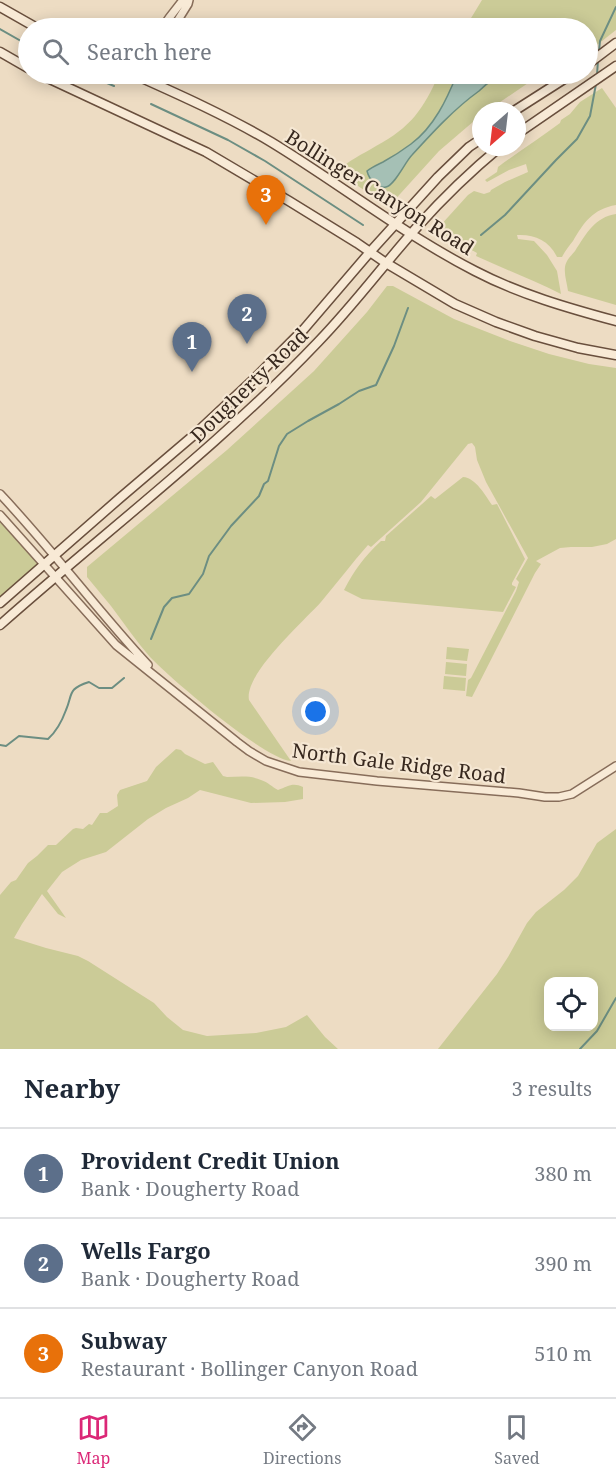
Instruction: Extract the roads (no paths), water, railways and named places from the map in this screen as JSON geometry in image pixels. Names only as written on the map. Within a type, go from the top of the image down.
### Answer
[{"type":"main road","points":[[0,7],[20,18]]},
{"type":"main road","points":[[598,56],[616,43]]},
{"type":"main road","points":[[0,52],[18,62]]},
{"type":"main road","points":[[598,79],[616,66]]},
{"type":"main road","points":[[60,84],[206,152],[455,304],[535,336],[616,356]]},
{"type":"main road","name":"Bollinger Canyon Road","points":[[163,84],[265,139],[395,225],[476,272],[549,302],[616,321]]},
{"type":"main road","points":[[526,103],[556,84]]},
{"type":"main road","points":[[526,128],[591,84]]},
{"type":"main road","name":"Dougherty Road","points":[[0,603],[194,435],[255,378],[304,329],[438,177],[472,145]]},
{"type":"main road","name":"Dougherty Road","points":[[0,625],[205,451],[265,395],[319,342],[447,195],[489,156]]},
{"type":"street","points":[[169,18],[183,0]]},
{"type":"street","points":[[179,18],[189,0]]},
{"type":"street","name":"North Gale Ridge Road","points":[[0,494],[162,681]]},
{"type":"street","name":"North Gale Ridge Road","points":[[0,515],[116,645],[249,751],[266,761],[298,772],[545,797],[572,794],[616,766]]},
{"type":"waterway","points":[[599,51],[600,41],[616,7]]},
{"type":"waterway","points":[[0,29],[18,39]]},
{"type":"waterway","points":[[109,84],[114,86]]},
{"type":"waterway","points":[[481,235],[505,215],[577,139],[590,116],[596,84]]},
{"type":"waterway","points":[[151,104],[228,140],[265,161],[363,225]]},
{"type":"waterway","points":[[151,639],[164,607],[172,598],[189,594],[203,574],[209,556],[231,526],[259,496],[264,484],[268,481],[279,446],[287,434],[359,391],[376,385],[408,308]]},
{"type":"waterway","points":[[0,745],[6,746],[19,736],[48,739],[59,726],[72,693],[77,687],[89,682],[99,688],[112,688],[124,678]]},
{"type":"waterway","points":[[580,1049],[597,1031],[616,998]]},
{"type":"place","name":"Subway","points":[[266,225]]},
{"type":"place","name":"Wells Fargo","points":[[247,344]]},
{"type":"place","name":"Provident Credit Union","points":[[192,372]]}]
